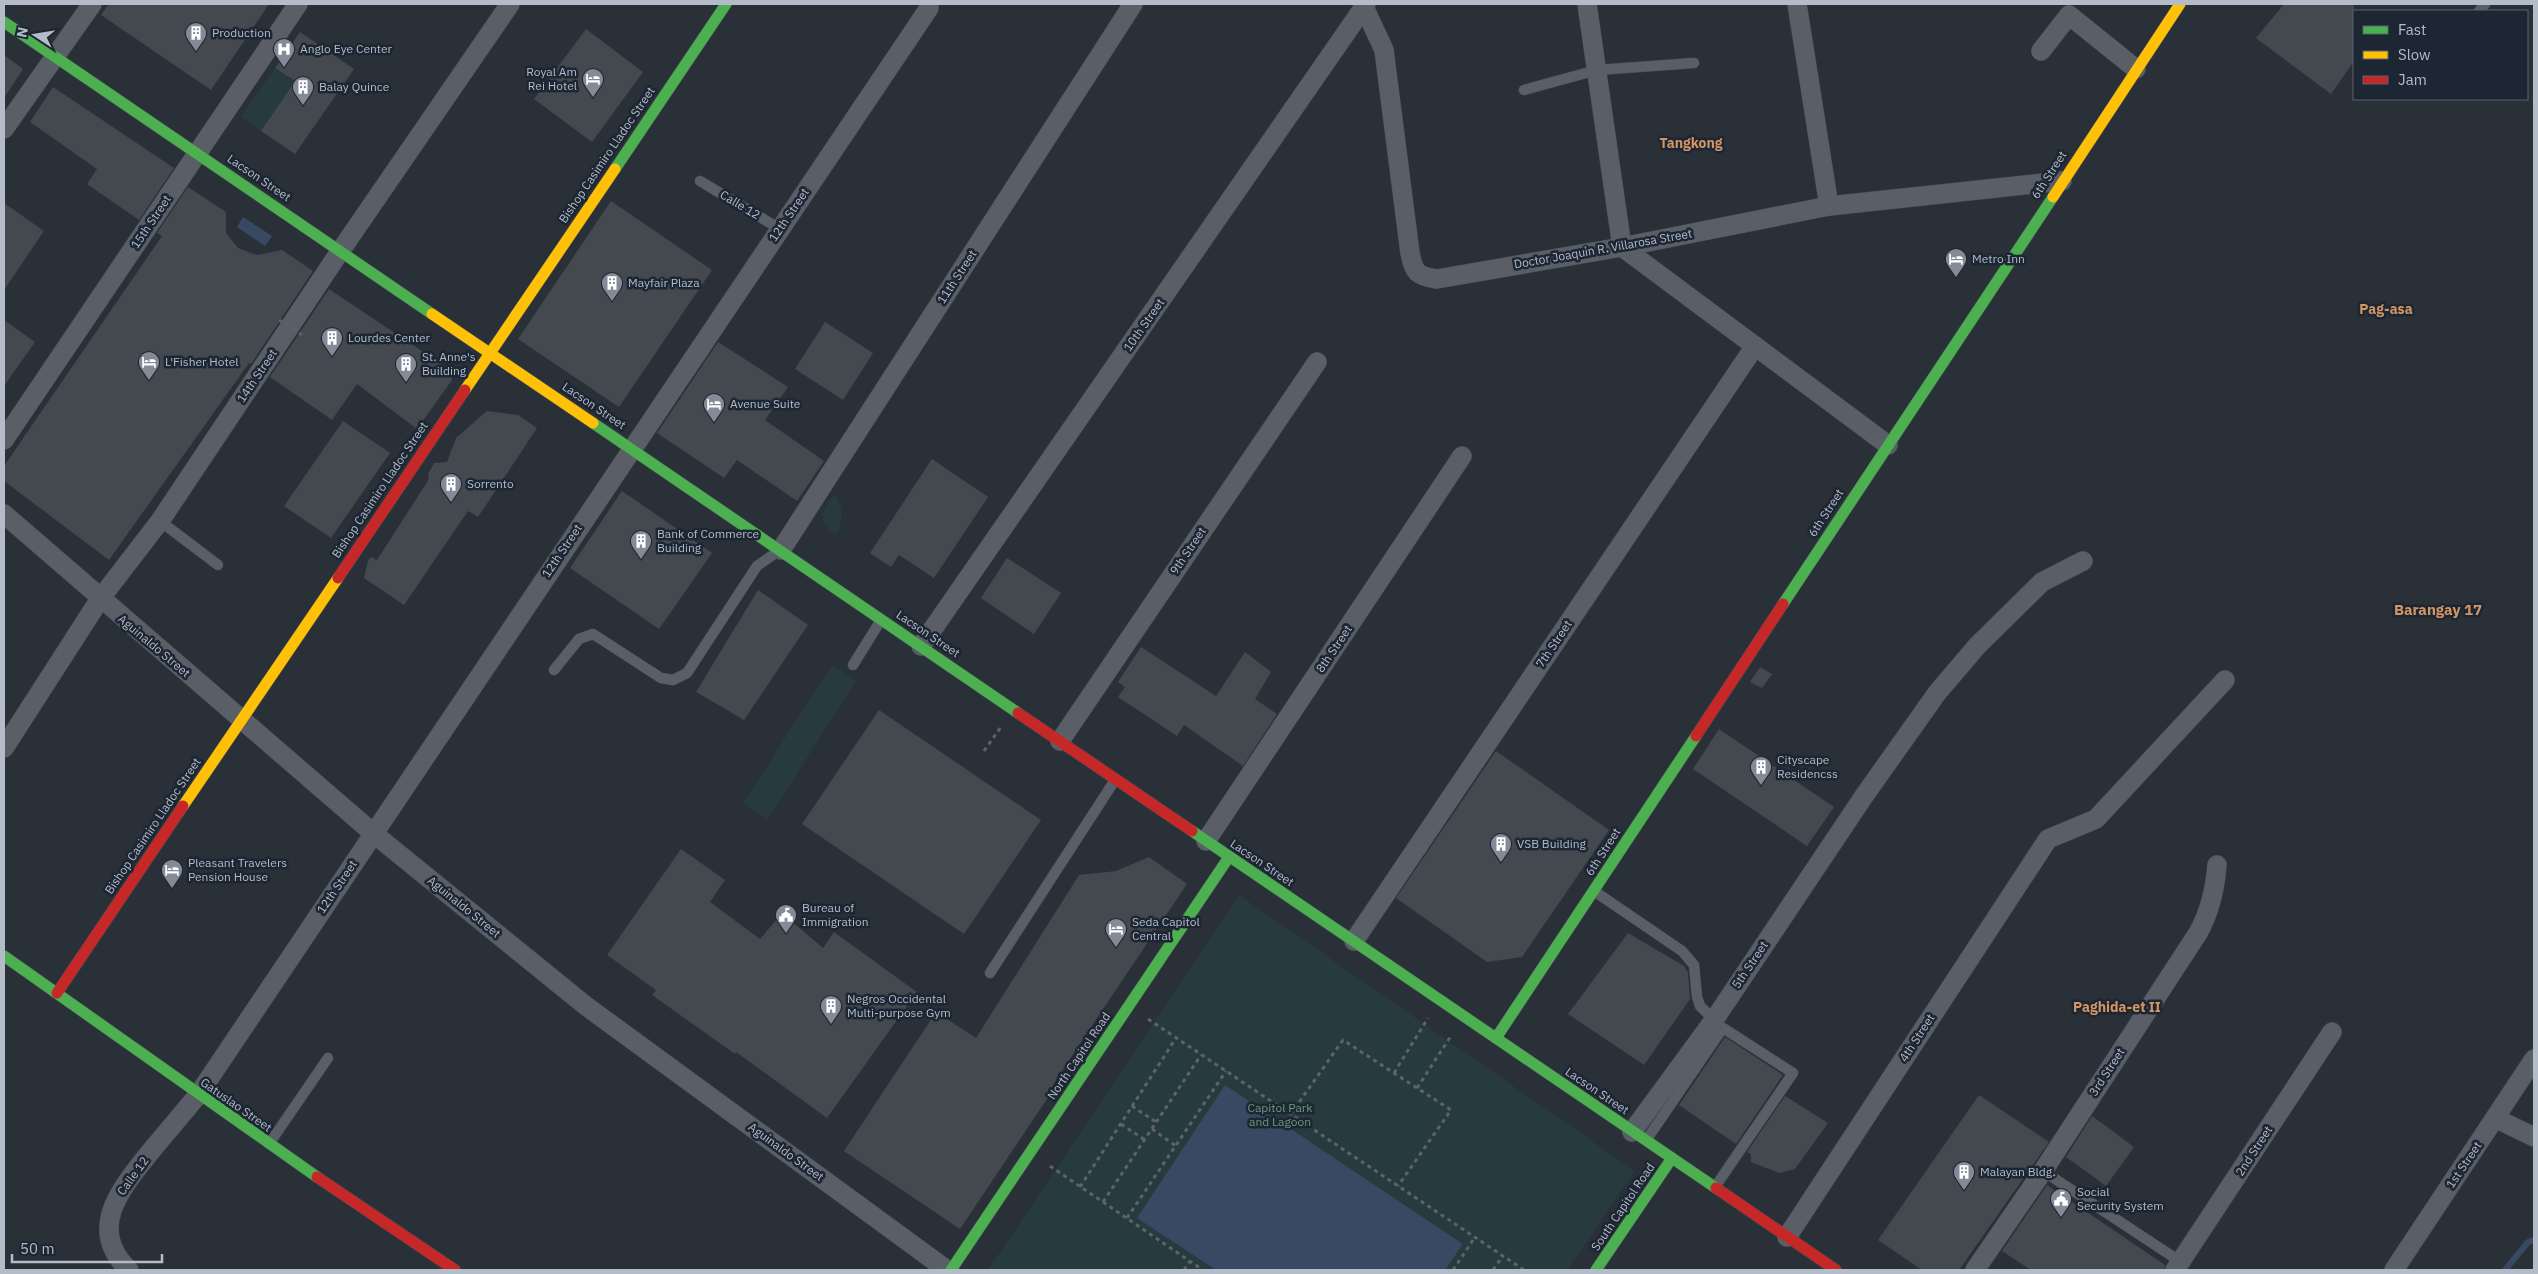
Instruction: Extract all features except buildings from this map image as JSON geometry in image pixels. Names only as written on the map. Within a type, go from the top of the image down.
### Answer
[{"type":"street","points":[[4,129],[92,4]]},
{"type":"street","name":"15th Street","points":[[4,440],[298,4]]},
{"type":"street","name":"14th Street","points":[[4,748],[100,599],[160,521],[341,250],[510,4]]},
{"type":"street","name":"Bishop Casimiro Lladoc Street","points":[[57,993],[726,4]]},
{"type":"street","name":"11th Street","points":[[781,550],[1133,4]]},
{"type":"street","points":[[1587,4],[1622,247],[1888,445]]},
{"type":"street","points":[[1797,4],[1828,206]]},
{"type":"street","name":"6th Street","points":[[1496,1038],[2180,4]]},
{"type":"street","name":"Doctor Joaquin R. Villarosa Street","points":[[1365,6],[1384,50],[1410,253],[1413,268],[1421,277],[1437,279],[1622,247],[1828,206],[2062,181]]},
{"type":"street","name":"10th Street","points":[[922,646],[1365,6]]},
{"type":"street","name":"12th Street","points":[[198,1095],[631,448],[929,8]]},
{"type":"street","points":[[2041,51],[2069,15],[2136,69]]},
{"type":"street","name":"Lacson Street","points":[[4,22],[1836,1270]]},
{"type":"street","name":"7th Street","points":[[1354,941],[1755,346]]},
{"type":"street","name":"9th Street","points":[[1060,741],[1317,362]]},
{"type":"street","name":"8th Street","points":[[1206,841],[1462,456]]},
{"type":"street","name":"Aguinaldo Street","points":[[4,514],[100,599],[373,833],[586,1006],[947,1270]]},
{"type":"street","name":"5th Street","points":[[1639,1136],[1864,796],[1937,693],[1977,646],[2042,582],[2083,561]]},
{"type":"street","name":"4th Street","points":[[1788,1237],[2048,839],[2096,819],[2225,680]]},
{"type":"street","name":"North Capitol Road","points":[[951,1270],[1229,857]]},
{"type":"street","name":"3rd Street","points":[[1975,1270],[2043,1171],[2204,922],[2216,883],[2217,865]]},
{"type":"street","name":"Gatuslao Street","points":[[4,956],[268,1144],[455,1270]]},
{"type":"street","name":"2nd Street","points":[[2178,1266],[2332,1032]]},
{"type":"street","name":"1st Street","points":[[2394,1270],[2534,1059]]},
{"type":"street","name":"Calle 12","points":[[127,1270],[117,1256],[111,1240],[109,1225],[115,1202],[121,1188],[198,1095]]},
{"type":"street","points":[[2495,1118],[2534,1138]]},
{"type":"street","name":"South Capitol Road","points":[[1596,1270],[1672,1158]]},
{"type":"lane","points":[[1524,90],[1597,70],[1694,63]]},
{"type":"lane","name":"Calle 12","points":[[700,181],[780,229]]},
{"type":"lane","points":[[160,521],[218,565]]},
{"type":"lane","points":[[554,670],[579,639],[593,634],[661,678],[673,680],[687,673],[757,566],[766,558],[781,550]]},
{"type":"lane","points":[[853,665],[882,619]]},
{"type":"lane","points":[[990,973],[1116,779]]},
{"type":"lane","points":[[1594,891],[1682,950],[1694,965],[1697,997],[1700,1006],[1714,1020]]},
{"type":"lane","points":[[1639,1136],[1723,1028],[1793,1073],[1714,1188]]},
{"type":"lane","points":[[268,1144],[328,1058]]},
{"type":"lane","points":[[2043,1171],[2178,1266]]},
{"type":"path","points":[[279,320],[302,335]]},
{"type":"path","points":[[1394,1073],[1440,1000]]},
{"type":"path","points":[[1129,1006],[1524,1270]]},
{"type":"path","points":[[1417,1088],[1464,1016]]},
{"type":"path","points":[[1080,1187],[1176,1038]]},
{"type":"path","points":[[1290,1114],[1343,1040],[1450,1110],[1398,1186]]},
{"type":"path","points":[[1103,1202],[1201,1055]]},
{"type":"path","points":[[1127,1218],[1226,1071]]},
{"type":"path","points":[[1132,1106],[1156,1122]]},
{"type":"path","points":[[1121,1124],[1145,1140]]},
{"type":"path","points":[[1152,1129],[1176,1146]]},
{"type":"path","points":[[1031,1152],[1203,1270]]},
{"type":"path","points":[[1453,1270],[1475,1237]]},
{"type":"path","points":[[1493,1270],[1503,1256]]},
{"type":"path","points":[[1184,1270],[1190,1261]]},
{"type":"green space","points":[[275,68],[295,81],[261,131],[241,117]]},
{"type":"green space","points":[[834,494],[840,504],[842,514],[837,535],[825,526],[822,516]]},
{"type":"green space","points":[[832,665],[856,681],[768,819],[743,803]]},
{"type":"green space","name":"Capitol Park and Lagoon","points":[[1239,895],[1635,1171],[1567,1270],[988,1270]]},
{"type":"water","points":[[243,217],[272,236],[265,246],[237,227]]},
{"type":"water","points":[[1225,1085],[1463,1244],[1445,1270],[1216,1270],[1137,1218]]},
{"type":"waterway","points":[[2505,1270],[2528,1242],[2534,1240]]},
{"type":"traffic: fast","points":[[615,169],[726,4]]},
{"type":"traffic: fast","points":[[4,22],[432,314]]},
{"type":"traffic: fast","points":[[1783,604],[2053,197]]},
{"type":"traffic: fast","points":[[593,423],[1018,713]]},
{"type":"traffic: fast","points":[[1496,1038],[1696,736]]},
{"type":"traffic: fast","points":[[1192,831],[1716,1188]]},
{"type":"traffic: fast","points":[[951,1270],[1229,857]]},
{"type":"traffic: fast","points":[[4,956],[317,1177]]},
{"type":"traffic: fast","points":[[1596,1270],[1672,1158]]},
{"type":"traffic: slow","points":[[2053,197],[2180,4]]},
{"type":"traffic: slow","points":[[465,390],[615,169]]},
{"type":"traffic: slow","points":[[432,314],[593,423]]},
{"type":"traffic: slow","points":[[183,806],[338,578]]},
{"type":"traffic: jam","points":[[338,578],[465,390]]},
{"type":"traffic: jam","points":[[1696,736],[1783,604]]},
{"type":"traffic: jam","points":[[1018,713],[1192,831]]},
{"type":"traffic: jam","points":[[57,993],[183,806]]},
{"type":"traffic: jam","points":[[317,1177],[455,1270]]},
{"type":"traffic: jam","points":[[1716,1188],[1836,1270]]},
{"type":"place","name":"Production","points":[[196,52]]},
{"type":"place","name":"Anglo Eye Center","points":[[284,68]]},
{"type":"place","name":"Royal Am Rei Hotel","points":[[593,98]]},
{"type":"place","name":"Balay Quince","points":[[303,106]]},
{"type":"place","name":"Metro Inn","points":[[1956,278]]},
{"type":"place","name":"Mayfair Plaza","points":[[612,302]]},
{"type":"place","name":"Lourdes Center","points":[[332,357]]},
{"type":"place","name":"L'Fisher Hotel","points":[[149,381]]},
{"type":"place","name":"St. Anne's Building","points":[[406,383]]},
{"type":"place","name":"Avenue Suite","points":[[714,423]]},
{"type":"place","name":"Sorrento","points":[[451,503]]},
{"type":"place","name":"Bank of Commerce Building","points":[[641,560]]},
{"type":"place","name":"Cityscape Residencss","points":[[1761,786]]},
{"type":"place","name":"VSB Building","points":[[1501,863]]},
{"type":"place","name":"Pleasant Travelers Pension House","points":[[172,889]]},
{"type":"place","name":"Bureau of Immigration","points":[[786,934]]},
{"type":"place","name":"Seda Capitol Central","points":[[1116,948]]},
{"type":"place","name":"Negros Occidental Multi-purpose Gym","points":[[831,1025]]},
{"type":"place","name":"Malayan Bldg.","points":[[1964,1191]]},
{"type":"place","name":"Social Security System","points":[[2061,1218]]},
{"type":"district","name":"Tangkong","points":[[1691,143]]},
{"type":"district","name":"Pag-asa","points":[[2386,309]]},
{"type":"district","name":"Barangay 17","points":[[2438,610]]},
{"type":"district","name":"Paghida-et II","points":[[2117,1007]]}]
